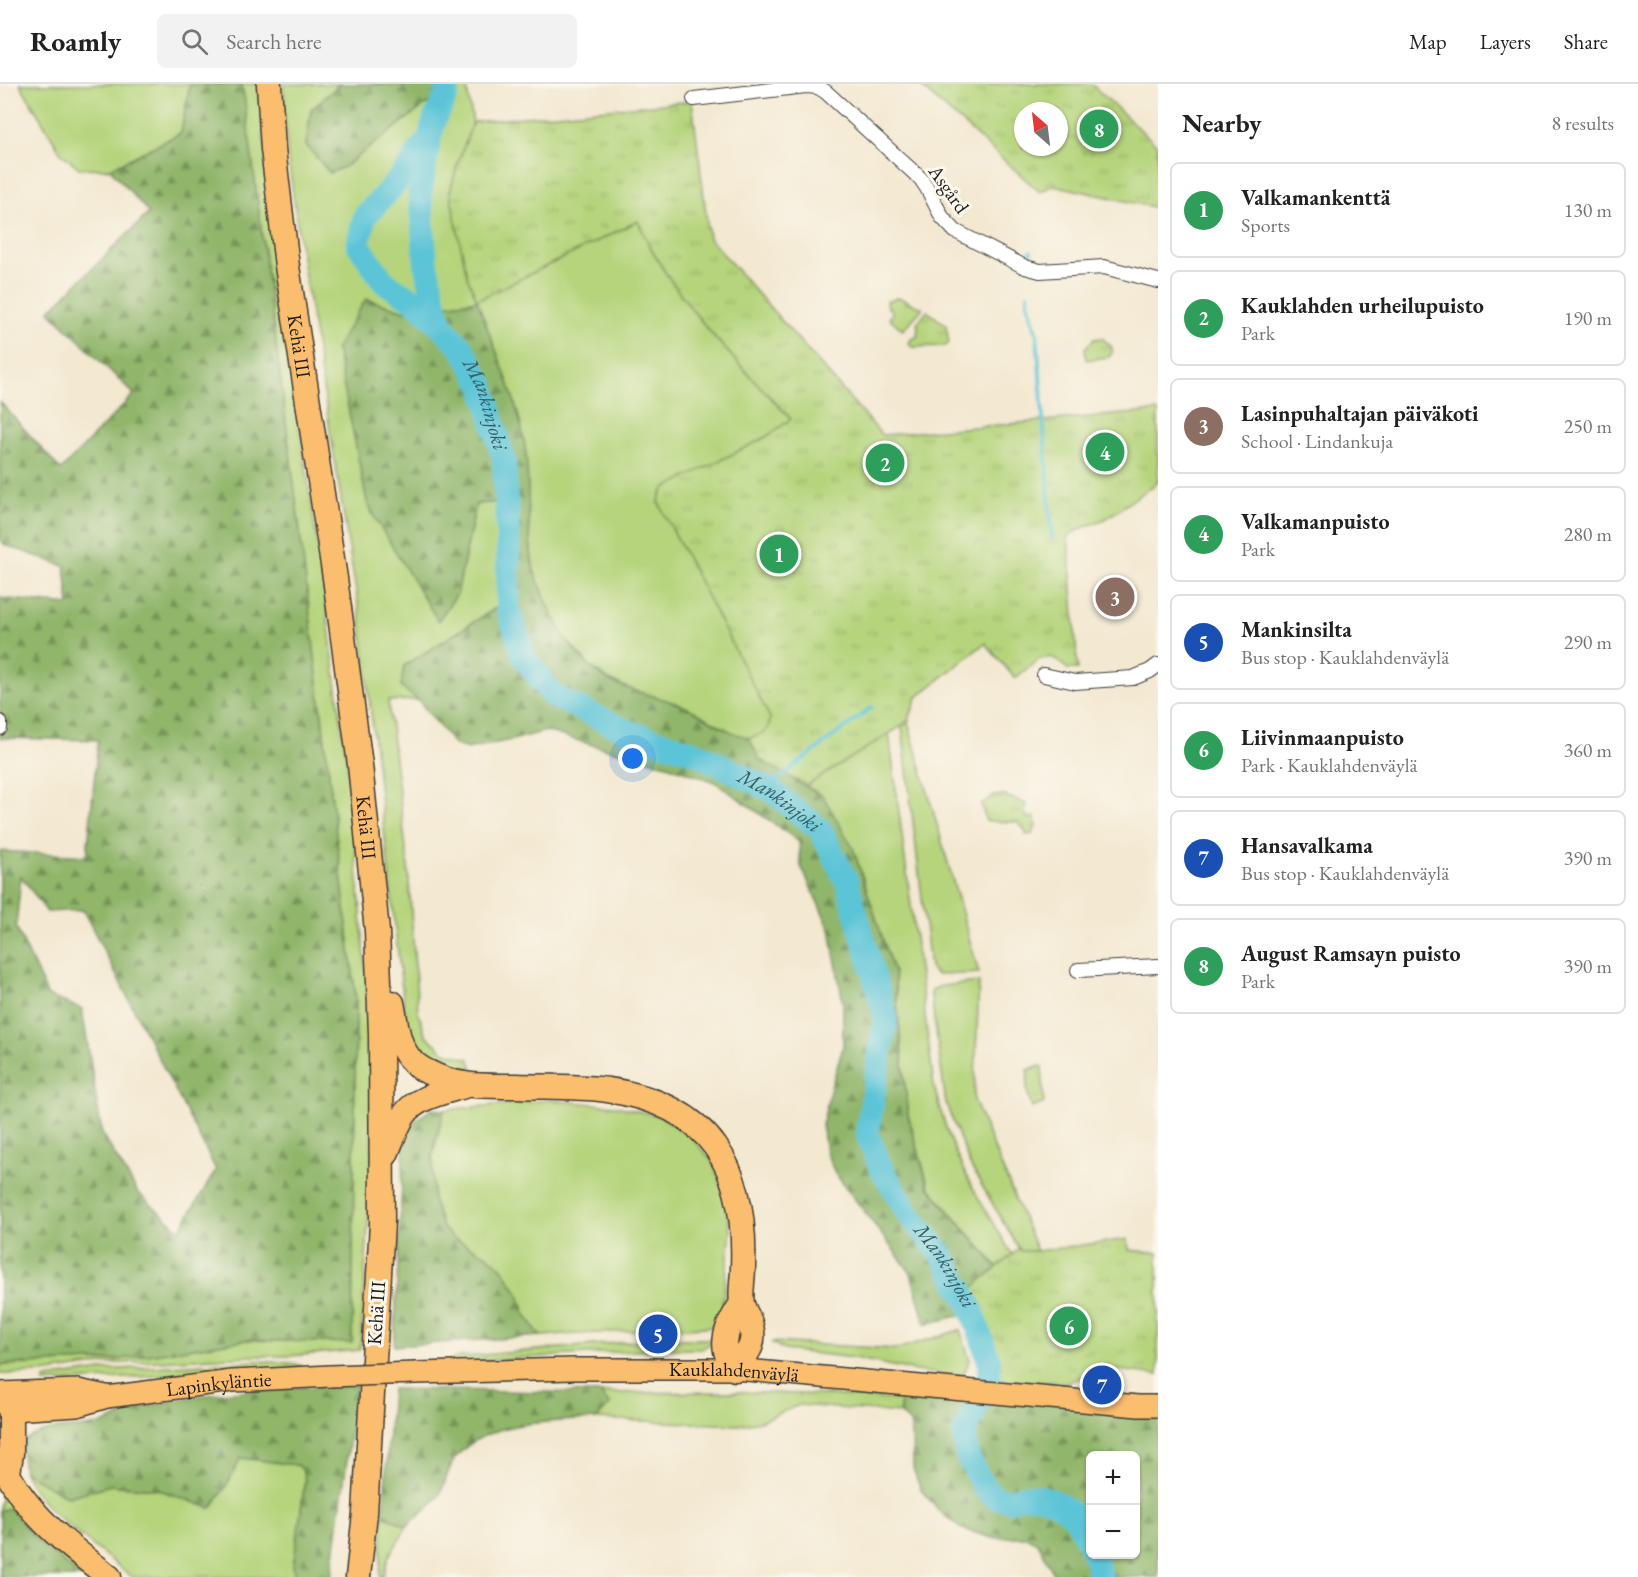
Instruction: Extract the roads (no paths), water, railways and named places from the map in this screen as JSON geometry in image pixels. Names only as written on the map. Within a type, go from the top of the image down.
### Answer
[{"type":"highway","name":"Kehä III","points":[[269,84],[273,149],[287,266],[335,578],[359,754],[377,931],[381,1034],[382,1223],[365,1513],[358,1577]]},
{"type":"highway","points":[[377,931],[400,1042],[410,1059],[421,1068],[442,1079],[467,1085],[577,1087],[642,1097],[664,1105],[699,1128],[725,1162],[738,1196],[744,1246],[742,1303],[730,1323],[726,1351],[735,1369]]},
{"type":"highway","points":[[383,1162],[405,1113],[431,1096],[467,1085]]},
{"type":"highway","points":[[4,1400],[12,1455],[4,1468],[26,1502],[40,1517],[78,1553],[109,1577]]},
{"type":"highway","points":[[348,1577],[365,1513]]},
{"type":"main road","name":"Kauklahdenväylä","points":[[330,1376],[575,1369],[735,1369],[1151,1408]]},
{"type":"main road","name":"Lapinkyläntie","points":[[4,1400],[77,1406],[107,1397],[232,1381],[330,1376]]},
{"type":"street","name":"Asgård","points":[[694,99],[806,86],[818,87],[921,179],[942,217],[955,231],[1025,267],[1040,271],[1104,267],[1158,281]]},
{"type":"street","points":[[1044,675],[1075,682],[1122,679],[1150,672],[1158,665]]},
{"type":"street","points":[[0,722],[0,728]]},
{"type":"street","points":[[1078,970],[1158,966]]},
{"type":"waterway","name":"Mankinjoki","points":[[445,84],[447,91],[430,136],[420,194],[426,265],[437,313],[445,330],[462,348],[483,386],[504,460],[508,535],[508,609],[524,657],[553,696],[627,731],[699,754],[772,791],[820,829],[847,882],[886,1018],[867,1133],[880,1166],[908,1213],[942,1255],[971,1307],[989,1361],[989,1379],[964,1433],[967,1455],[985,1489],[997,1498],[1010,1500],[1024,1496],[1039,1496],[1058,1503],[1076,1517],[1086,1538]]},
{"type":"waterway","points":[[425,143],[403,175],[365,216],[358,244],[384,282],[415,301],[440,325]]},
{"type":"waterway","points":[[1031,251],[1031,258]]},
{"type":"waterway","points":[[1028,294],[1037,335],[1052,538]]},
{"type":"waterway","points":[[766,788],[872,707]]},
{"type":"waterway","name":"Mankinjoki","points":[[1096,1559],[1101,1577]]},
{"type":"place","name":"August Ramsayn puisto","points":[[1099,129]]},
{"type":"place","name":"Valkamanpuisto","points":[[1105,452]]},
{"type":"place","name":"Kauklahden urheilupuisto","points":[[885,463]]},
{"type":"place","name":"Valkamankenttä","points":[[779,554]]},
{"type":"place","name":"Lasinpuhaltajan päiväkoti","points":[[1115,597]]},
{"type":"place","name":"Liivinmaanpuisto","points":[[1069,1326]]},
{"type":"place","name":"Mankinsilta","points":[[658,1334]]},
{"type":"place","name":"Hansavalkama","points":[[1102,1385]]}]
